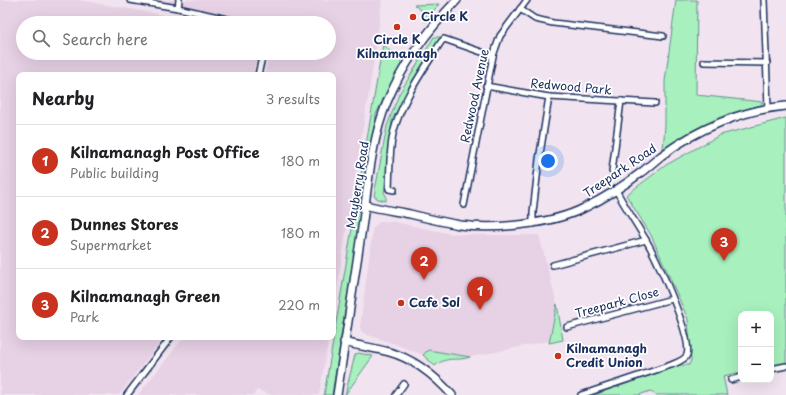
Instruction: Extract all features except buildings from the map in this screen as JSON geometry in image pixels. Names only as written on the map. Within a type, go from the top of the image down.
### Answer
[{"type":"street","points":[[130,0],[214,16]]},
{"type":"street","points":[[178,8],[179,0]]},
{"type":"street","name":"Mayberry Road","points":[[337,395],[375,145],[386,104],[407,62],[431,27],[456,0]]},
{"type":"street","name":"Redwood Avenue","points":[[464,205],[493,56],[500,36],[527,0]]},
{"type":"street","points":[[764,0],[768,108]]},
{"type":"street","points":[[520,9],[535,19],[552,23],[663,36]]},
{"type":"street","points":[[394,190],[389,189],[392,146],[395,129],[410,92],[441,42],[444,39],[493,56]]},
{"type":"street","points":[[259,72],[261,60]]},
{"type":"street","points":[[704,62],[767,63]]},
{"type":"street","name":"Redwood Park","points":[[486,86],[549,97],[655,103]]},
{"type":"street","points":[[533,224],[539,160],[549,97]]},
{"type":"street","points":[[612,171],[621,101]]},
{"type":"street","name":"Treepark Road","points":[[365,205],[465,225],[497,226],[533,224],[558,218],[583,209],[643,172],[662,155],[710,127],[740,115],[768,108],[786,106]]},
{"type":"street","points":[[581,395],[671,365],[684,359],[686,355],[687,347],[681,320],[646,240],[616,190]]},
{"type":"street","points":[[553,265],[646,240]]},
{"type":"street","name":"Treepark Close","points":[[567,327],[672,299]]},
{"type":"street","points":[[127,395],[169,340]]},
{"type":"street","points":[[344,342],[391,353],[414,363],[431,374],[452,395]]},
{"type":"street","points":[[774,368],[786,366]]},
{"type":"street","points":[[731,380],[738,378]]},
{"type":"street","points":[[396,395],[404,384]]},
{"type":"shaded area","points":[[0,0],[79,0],[169,16],[16,16],[16,60],[256,60],[254,72],[16,72],[16,340],[162,340],[119,395],[0,395]]},
{"type":"shaded area","points":[[152,0],[382,0],[376,48],[336,295],[336,72],[266,72],[268,60],[336,60],[336,16],[233,16]]},
{"type":"shaded area","points":[[381,221],[395,222],[447,233],[473,235],[539,235],[557,304],[549,341],[470,357],[428,350],[423,355],[362,332],[360,327],[373,228]]},
{"type":"shaded area","points":[[182,340],[328,340],[319,395],[272,395],[257,390],[254,395],[138,395]]},
{"type":"green space","points":[[676,0],[697,0],[696,95],[763,102],[761,105],[728,114],[694,130],[663,150],[665,125],[665,81]]},
{"type":"green space","points":[[439,4],[425,22],[425,13],[414,5]]},
{"type":"green space","points":[[434,37],[441,37],[408,90],[392,120],[384,193],[386,195],[386,201],[378,199],[374,196],[387,126],[399,94]]},
{"type":"green space","points":[[383,44],[402,63],[376,114],[332,395],[324,395],[333,340],[336,340],[336,324]]},
{"type":"green space","points":[[786,118],[786,364],[774,366],[774,311],[738,311],[738,373],[723,376],[727,395],[656,395],[650,391],[639,395],[593,395],[681,365],[689,365],[691,360],[688,319],[651,235],[626,195],[666,165],[720,135]]},
{"type":"green space","points":[[557,304],[563,340],[549,343]]},
{"type":"green space","points":[[428,350],[470,357],[444,361],[435,366],[423,355]]},
{"type":"green space","points":[[358,353],[373,356],[345,395],[355,355]]},
{"type":"place","name":"Circle K","points":[[413,17]]},
{"type":"place","name":"Circle K Kilnamanagh","points":[[397,27]]},
{"type":"place","name":"Kilnamanagh Green","points":[[724,261]]},
{"type":"place","name":"Dunnes Stores","points":[[424,280]]},
{"type":"place","name":"Cafe Sol","points":[[401,303]]},
{"type":"place","name":"Kilnamanagh Post Office","points":[[480,310]]},
{"type":"place","name":"Kilnamanagh Credit Union","points":[[558,356]]}]
